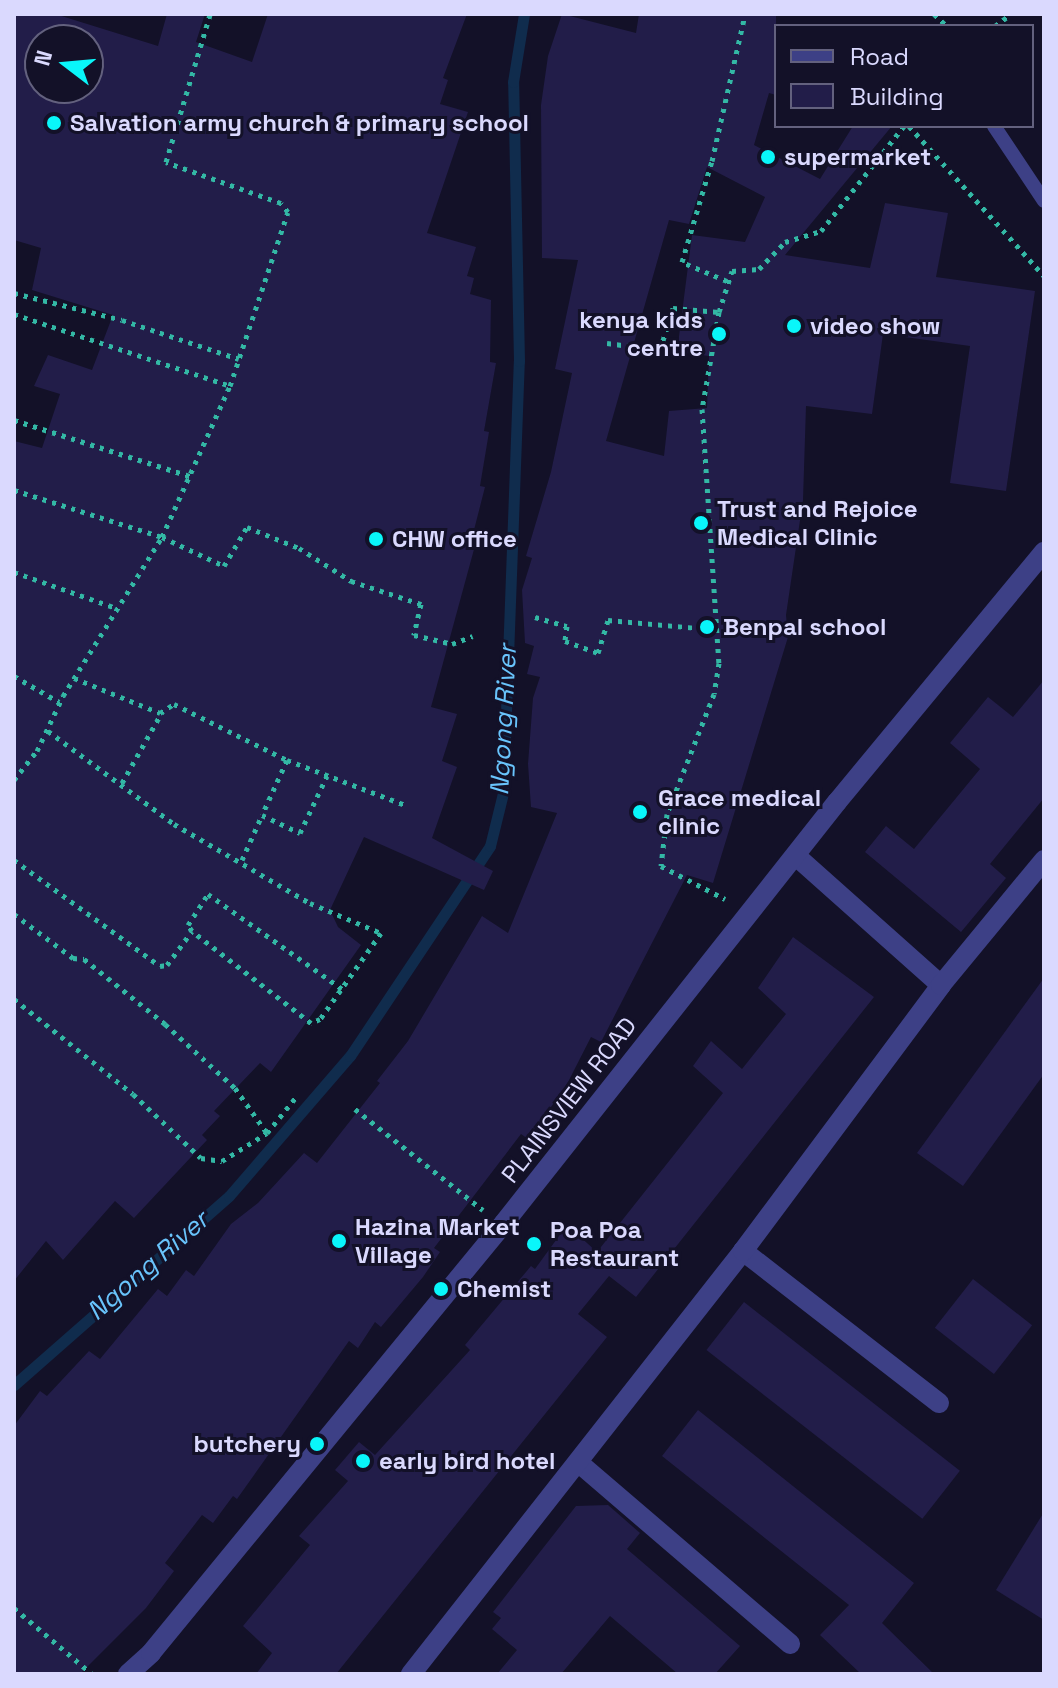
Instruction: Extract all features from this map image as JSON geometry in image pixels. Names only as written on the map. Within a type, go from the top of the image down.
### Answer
[{"type":"street","name":"PLAINSVIEW ROAD","points":[[128,1674],[151,1653],[504,1223],[796,856],[1044,552]]},
{"type":"street","points":[[796,856],[941,985]]},
{"type":"street","points":[[411,1674],[743,1251],[941,985],[1044,860]]},
{"type":"street","points":[[743,1251],[939,1403]]},
{"type":"street","points":[[579,1463],[790,1644]]},
{"type":"lane","points":[[995,128],[1044,201]]},
{"type":"path","points":[[14,780],[48,731],[59,702],[162,537],[230,386],[288,212],[281,203],[166,162],[210,14]]},
{"type":"path","points":[[727,281],[682,262],[712,161],[745,14]]},
{"type":"path","points":[[750,914],[661,866],[667,814],[714,694],[719,630],[702,409],[719,312],[727,281],[735,268],[759,269],[785,242],[821,231],[904,128]]},
{"type":"path","points":[[908,128],[1044,276]]},
{"type":"path","points":[[14,293],[122,320],[239,359]]},
{"type":"path","points":[[607,343],[660,350],[673,308],[719,312]]},
{"type":"path","points":[[14,314],[230,386]]},
{"type":"path","points":[[14,420],[190,476]]},
{"type":"path","points":[[14,490],[162,537],[227,566],[247,527],[299,548],[351,581],[421,604],[414,635],[452,644],[473,636]]},
{"type":"path","points":[[14,572],[116,608]]},
{"type":"path","points":[[535,617],[567,626],[565,641],[598,653],[608,620],[719,630]]},
{"type":"path","points":[[14,676],[59,702]]},
{"type":"path","points":[[74,678],[162,712]]},
{"type":"path","points":[[122,783],[162,712],[174,704],[287,760],[408,806]]},
{"type":"path","points":[[48,731],[122,783],[126,793],[163,817],[242,860],[310,903],[381,933],[342,989],[311,1023],[188,925],[208,894],[342,989]]},
{"type":"path","points":[[242,860],[287,760]]},
{"type":"path","points":[[262,815],[300,833],[327,776]]},
{"type":"path","points":[[14,860],[160,966],[167,965],[192,931]]},
{"type":"path","points":[[14,914],[73,958],[84,959],[165,1024],[235,1088],[267,1133]]},
{"type":"path","points":[[14,999],[133,1094],[191,1154],[222,1161],[267,1133],[296,1097]]},
{"type":"path","points":[[355,1109],[504,1223]]},
{"type":"path","points":[[14,1608],[92,1674]]},
{"type":"building","points":[[14,14],[55,14],[87,24],[24,24],[24,104],[104,104],[104,29],[158,46],[167,14],[205,14],[196,42],[252,62],[268,14],[467,14],[443,78],[448,80],[440,104],[468,112],[427,233],[476,247],[467,276],[474,278],[470,294],[491,300],[490,362],[496,363],[484,431],[489,432],[480,486],[485,487],[474,530],[479,531],[431,707],[457,714],[442,761],[457,767],[432,838],[493,871],[484,890],[364,837],[330,910],[338,927],[361,945],[271,1072],[260,1063],[214,1111],[220,1116],[202,1135],[207,1140],[134,1218],[115,1201],[63,1260],[46,1241],[14,1281],[14,441],[42,448],[60,394],[34,386],[48,355],[92,370],[113,315],[32,290],[41,248],[14,240]]},
{"type":"building","points":[[562,14],[636,33],[639,14],[776,14],[774,94],[769,93],[754,145],[820,179],[852,128],[890,128],[785,255],[870,268],[885,203],[948,213],[936,277],[1035,291],[1006,491],[950,483],[970,346],[883,334],[872,414],[806,406],[803,500],[786,615],[788,637],[713,883],[687,875],[601,1042],[591,1037],[566,1086],[528,1139],[521,1134],[434,1248],[440,1252],[423,1277],[381,1327],[375,1322],[358,1348],[349,1341],[237,1499],[233,1496],[213,1523],[202,1515],[165,1563],[174,1571],[146,1608],[80,1674],[14,1674],[14,1426],[40,1391],[47,1396],[89,1351],[100,1359],[158,1289],[167,1296],[186,1270],[194,1276],[231,1224],[258,1203],[304,1153],[317,1163],[380,1083],[377,1081],[408,1041],[482,916],[508,933],[557,813],[531,807],[528,764],[533,698],[540,677],[527,674],[534,646],[525,643],[522,590],[532,558],[526,556],[551,472],[572,373],[555,369],[578,260],[542,258],[541,105],[548,56]],"holes":[[[707,167],[765,197],[745,242],[692,235],[677,352],[709,356],[707,408],[669,411],[664,456],[606,441],[669,220],[689,224]]]},
{"type":"building","points":[[1044,680],[1044,798],[990,864],[1006,878],[961,932],[865,852],[886,826],[914,849],[980,769],[950,743],[988,697],[1013,717]]},
{"type":"building","points":[[793,937],[874,997],[636,1297],[609,1276],[578,1314],[607,1337],[336,1674],[256,1674],[272,1653],[243,1626],[310,1545],[299,1536],[348,1481],[335,1470],[359,1442],[375,1455],[470,1350],[465,1345],[531,1266],[535,1269],[567,1225],[597,1252],[723,1093],[693,1066],[711,1041],[742,1069],[786,1014],[758,988]]},
{"type":"building","points":[[1044,978],[1044,1074],[963,1186],[917,1153]]},
{"type":"building","points":[[973,1279],[1032,1325],[994,1374],[935,1328]]},
{"type":"building","points":[[744,1302],[960,1471],[922,1519],[706,1350]]},
{"type":"building","points":[[698,1410],[914,1583],[882,1623],[934,1674],[861,1674],[820,1635],[849,1605],[662,1456]]},
{"type":"building","points":[[608,1505],[640,1533],[627,1549],[740,1646],[715,1674],[678,1674],[610,1616],[561,1674],[497,1674],[517,1650],[492,1629],[501,1618],[493,1612],[576,1506]]},
{"type":"building","points":[[1044,1512],[1044,1620],[996,1590]]},
{"type":"waterway","name":"Ngong River","points":[[14,1385],[229,1196],[350,1056],[490,846],[503,793],[519,361],[513,82],[524,14]]},
{"type":"place","name":"Salvation army church & primary school","points":[[54,123]]},
{"type":"place","name":"supermarket","points":[[768,157]]},
{"type":"place","name":"video show","points":[[794,326]]},
{"type":"place","name":"kenya kids centre","points":[[719,334]]},
{"type":"place","name":"Trust and Rejoice Medical Clinic","points":[[701,523]]},
{"type":"place","name":"CHW office","points":[[376,539]]},
{"type":"place","name":"Benpal school","points":[[707,627]]},
{"type":"place","name":"Grace medical clinic","points":[[640,812]]},
{"type":"place","name":"Hazina Market Village","points":[[339,1241]]},
{"type":"place","name":"Poa Poa Restaurant","points":[[534,1244]]},
{"type":"place","name":"Chemist","points":[[441,1289]]},
{"type":"place","name":"butchery","points":[[317,1444]]},
{"type":"place","name":"early bird hotel","points":[[363,1461]]}]
